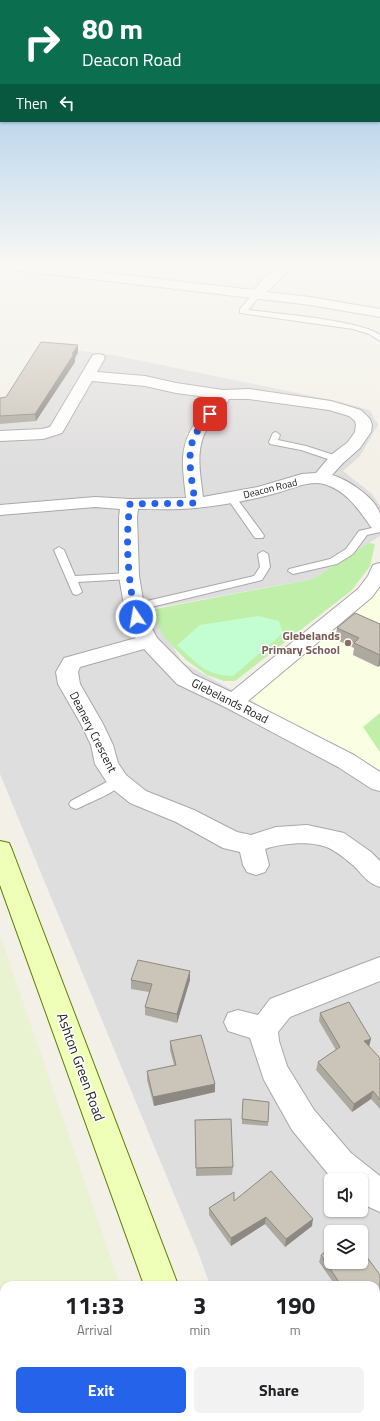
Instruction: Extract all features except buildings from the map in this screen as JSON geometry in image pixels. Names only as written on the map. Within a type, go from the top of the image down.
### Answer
[{"type":"street","points":[[0,436],[43,434],[56,430],[98,358]]},
{"type":"street","points":[[87,376],[144,381],[176,388],[223,395],[249,394],[331,406],[355,413],[362,419],[364,425],[363,432],[354,445],[337,460],[321,478]]},
{"type":"street","points":[[195,503],[191,461],[192,444],[202,424],[218,405],[223,395]]},
{"type":"street","name":"Deacon Road","points":[[0,510],[95,502],[130,504],[195,503],[232,498],[308,478],[321,478]]},
{"type":"street","points":[[321,478],[340,483],[362,500],[380,528]]},
{"type":"street","name":"Glebelands Road","points":[[130,504],[128,517],[129,576],[136,617],[148,641],[185,679],[233,702],[346,761],[380,783]]},
{"type":"street","points":[[233,702],[365,593],[379,575]]},
{"type":"street","name":"Deanery Crescent","points":[[148,641],[71,663],[67,672],[68,684],[92,724],[102,745],[107,764],[118,782],[138,797],[185,816],[254,854],[276,836],[307,834],[335,840],[362,859],[380,877]]},
{"type":"street","name":"Ashton Green Road","points":[[0,850],[160,1281]]},
{"type":"street","points":[[351,1173],[340,1164],[303,1120],[274,1071],[264,1041],[251,1025],[280,1008],[380,968]]},
{"type":"street","points":[[368,1186],[380,1196]]},
{"type":"lane","points":[[372,332],[380,339]]},
{"type":"lane","points":[[276,435],[272,442],[303,448],[337,460]]},
{"type":"lane","points":[[232,498],[259,536]]},
{"type":"lane","points":[[293,571],[339,560],[357,545],[363,533],[380,528]]},
{"type":"lane","points":[[59,550],[77,592]]},
{"type":"lane","points":[[134,607],[258,578],[265,567],[263,554]]},
{"type":"lane","points":[[72,579],[129,576]]},
{"type":"lane","points":[[76,804],[118,782]]},
{"type":"shaded area","points":[[43,346],[113,355],[341,402],[370,410],[378,425],[360,456],[343,471],[372,494],[380,506],[380,536],[313,579],[150,609],[182,662],[380,773],[380,1281],[209,1281],[198,1252],[0,774],[0,404],[6,404]]},
{"type":"shaded area","name":"Glebelands Primary School","points":[[380,586],[380,773],[251,700]]},
{"type":"shaded area","points":[[0,935],[119,1281],[0,1281]]},
{"type":"green space","points":[[369,543],[375,544],[370,566],[352,590],[235,681],[224,681],[207,675],[186,660],[164,637],[150,610],[313,579]]},
{"type":"green space","points":[[258,616],[279,621],[283,633],[233,676],[215,674],[208,671],[177,645],[200,625]]},
{"type":"green space","points":[[380,713],[380,752],[363,727]]},
{"type":"place","name":"Glebelands Primary School","points":[[348,643]]},
{"type":"route","points":[[136,617],[129,576],[128,517],[130,504],[195,503],[191,461],[192,444],[202,424],[210,414]]}]
